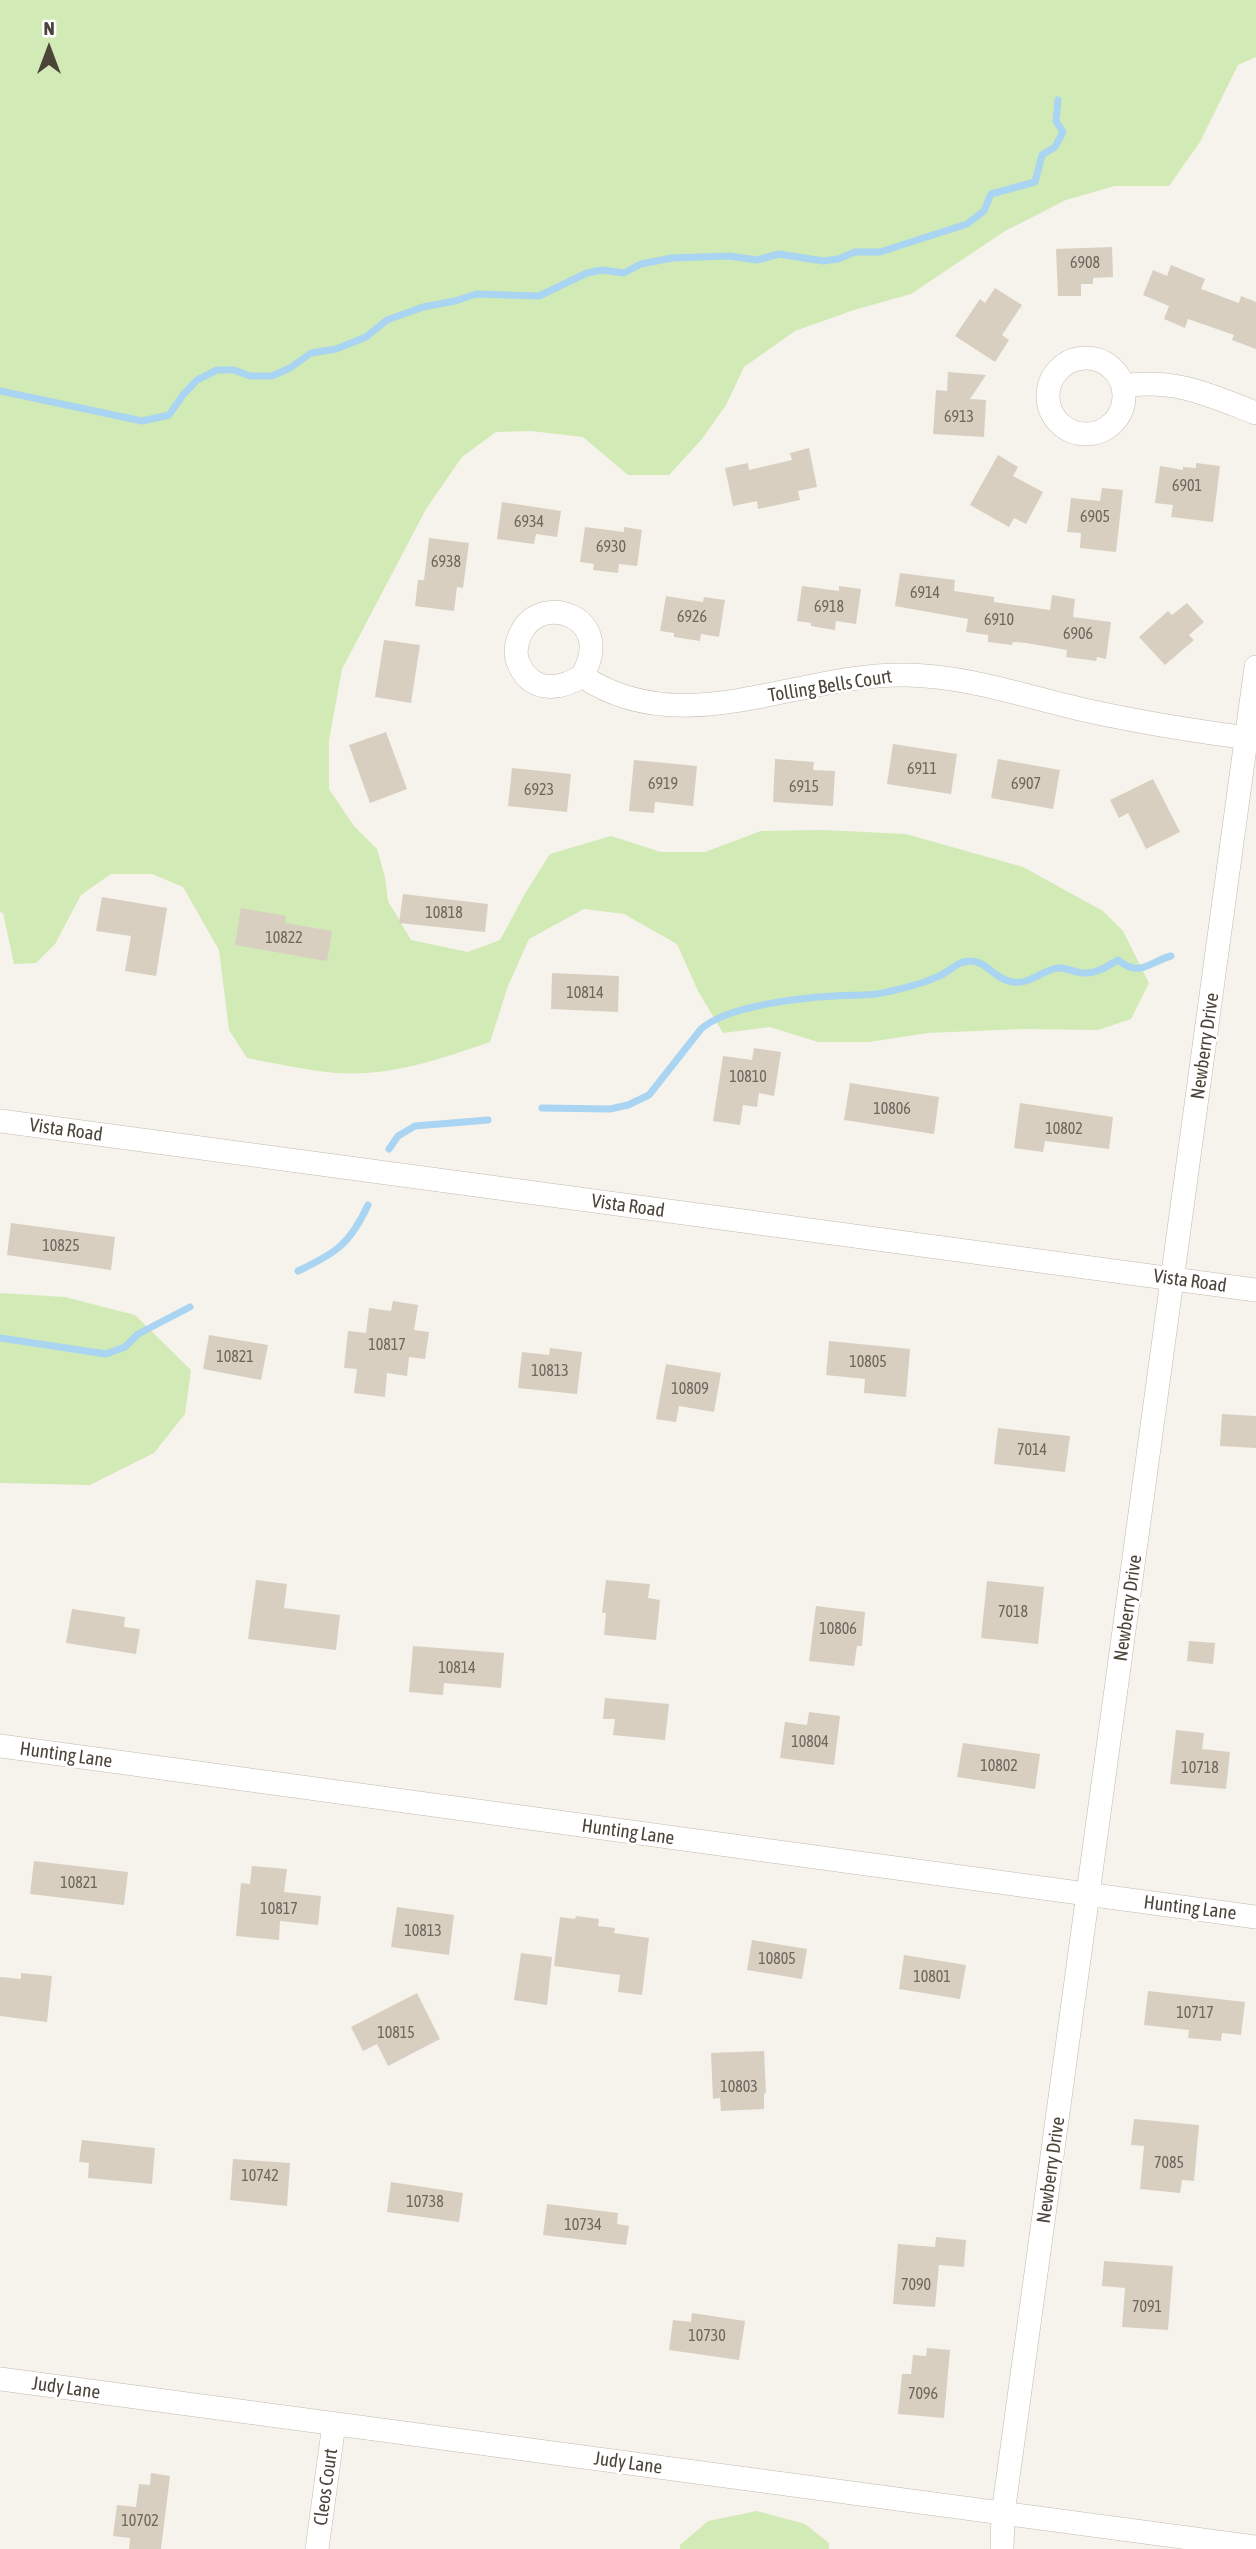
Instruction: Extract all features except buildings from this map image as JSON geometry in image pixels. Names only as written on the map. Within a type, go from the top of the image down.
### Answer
[{"type":"street","points":[[1123,386],[1146,383],[1191,388],[1256,413]]},
{"type":"street","name":"Newberry Drive","points":[[1002,2549],[1003,2514],[1173,1279],[1252,739],[1256,667]]},
{"type":"street","name":"Tolling Bells Court","points":[[582,676],[597,686],[632,700],[662,705],[733,702],[868,676],[946,677],[1089,711],[1252,739]]},
{"type":"street","name":"Vista Road","points":[[0,1121],[1256,1290]]},
{"type":"street","name":"Hunting Lane","points":[[0,1746],[1256,1917]]},
{"type":"street","name":"Judy Lane","points":[[0,2379],[1256,2547]]},
{"type":"street","name":"Cleos Court","points":[[317,2549],[334,2424]]},
{"type":"green space","points":[[0,0],[1256,0],[1256,57],[1238,65],[1200,142],[1169,186],[1115,186],[1066,200],[1005,231],[911,294],[795,331],[744,367],[726,405],[702,439],[669,475],[628,475],[583,437],[531,431],[496,432],[462,457],[426,509],[342,669],[329,740],[329,789],[354,826],[377,849],[388,901],[411,940],[468,952],[500,940],[550,854],[611,836],[661,852],[705,852],[761,831],[823,830],[906,834],[1023,867],[1103,911],[1123,931],[1149,983],[1131,1019],[1098,1030],[1023,1029],[928,1033],[869,1042],[818,1042],[770,1027],[723,1033],[698,991],[677,944],[624,914],[584,909],[529,939],[508,986],[490,1042],[430,1061],[389,1070],[369,1073],[317,1071],[247,1058],[229,1030],[219,950],[183,887],[152,874],[111,874],[81,895],[55,944],[36,963],[14,964],[3,913],[0,912]]},
{"type":"green space","points":[[0,1293],[65,1297],[135,1315],[191,1370],[185,1414],[154,1453],[90,1485],[0,1483]]},
{"type":"green space","points":[[757,2511],[805,2524],[829,2543],[829,2549],[680,2549],[680,2545],[708,2521]]},
{"type":"waterway","points":[[0,391],[142,421],[169,415],[197,380],[217,370],[234,370],[250,376],[272,376],[290,368],[311,353],[336,349],[366,337],[387,320],[423,307],[476,294],[539,296],[587,273],[602,270],[624,273],[641,264],[672,258],[729,256],[757,260],[779,254],[823,261],[838,259],[855,252],[880,252],[967,224],[984,211],[991,194],[1035,182],[1042,155],[1055,147],[1063,132],[1056,121],[1058,100]]},
{"type":"waterway","points":[[542,1108],[610,1109],[628,1105],[649,1095],[701,1029],[728,1014],[745,1009],[802,999],[880,994],[930,980],[967,961],[987,967],[1007,981],[1019,982],[1057,968],[1089,973],[1118,960],[1132,968],[1139,968],[1171,956]]},
{"type":"waterway","points":[[389,1149],[398,1136],[415,1126],[488,1120]]},
{"type":"waterway","points":[[298,1271],[340,1246],[355,1229],[368,1205]]},
{"type":"waterway","points":[[0,1338],[106,1354],[125,1347],[138,1334],[190,1307]]}]
